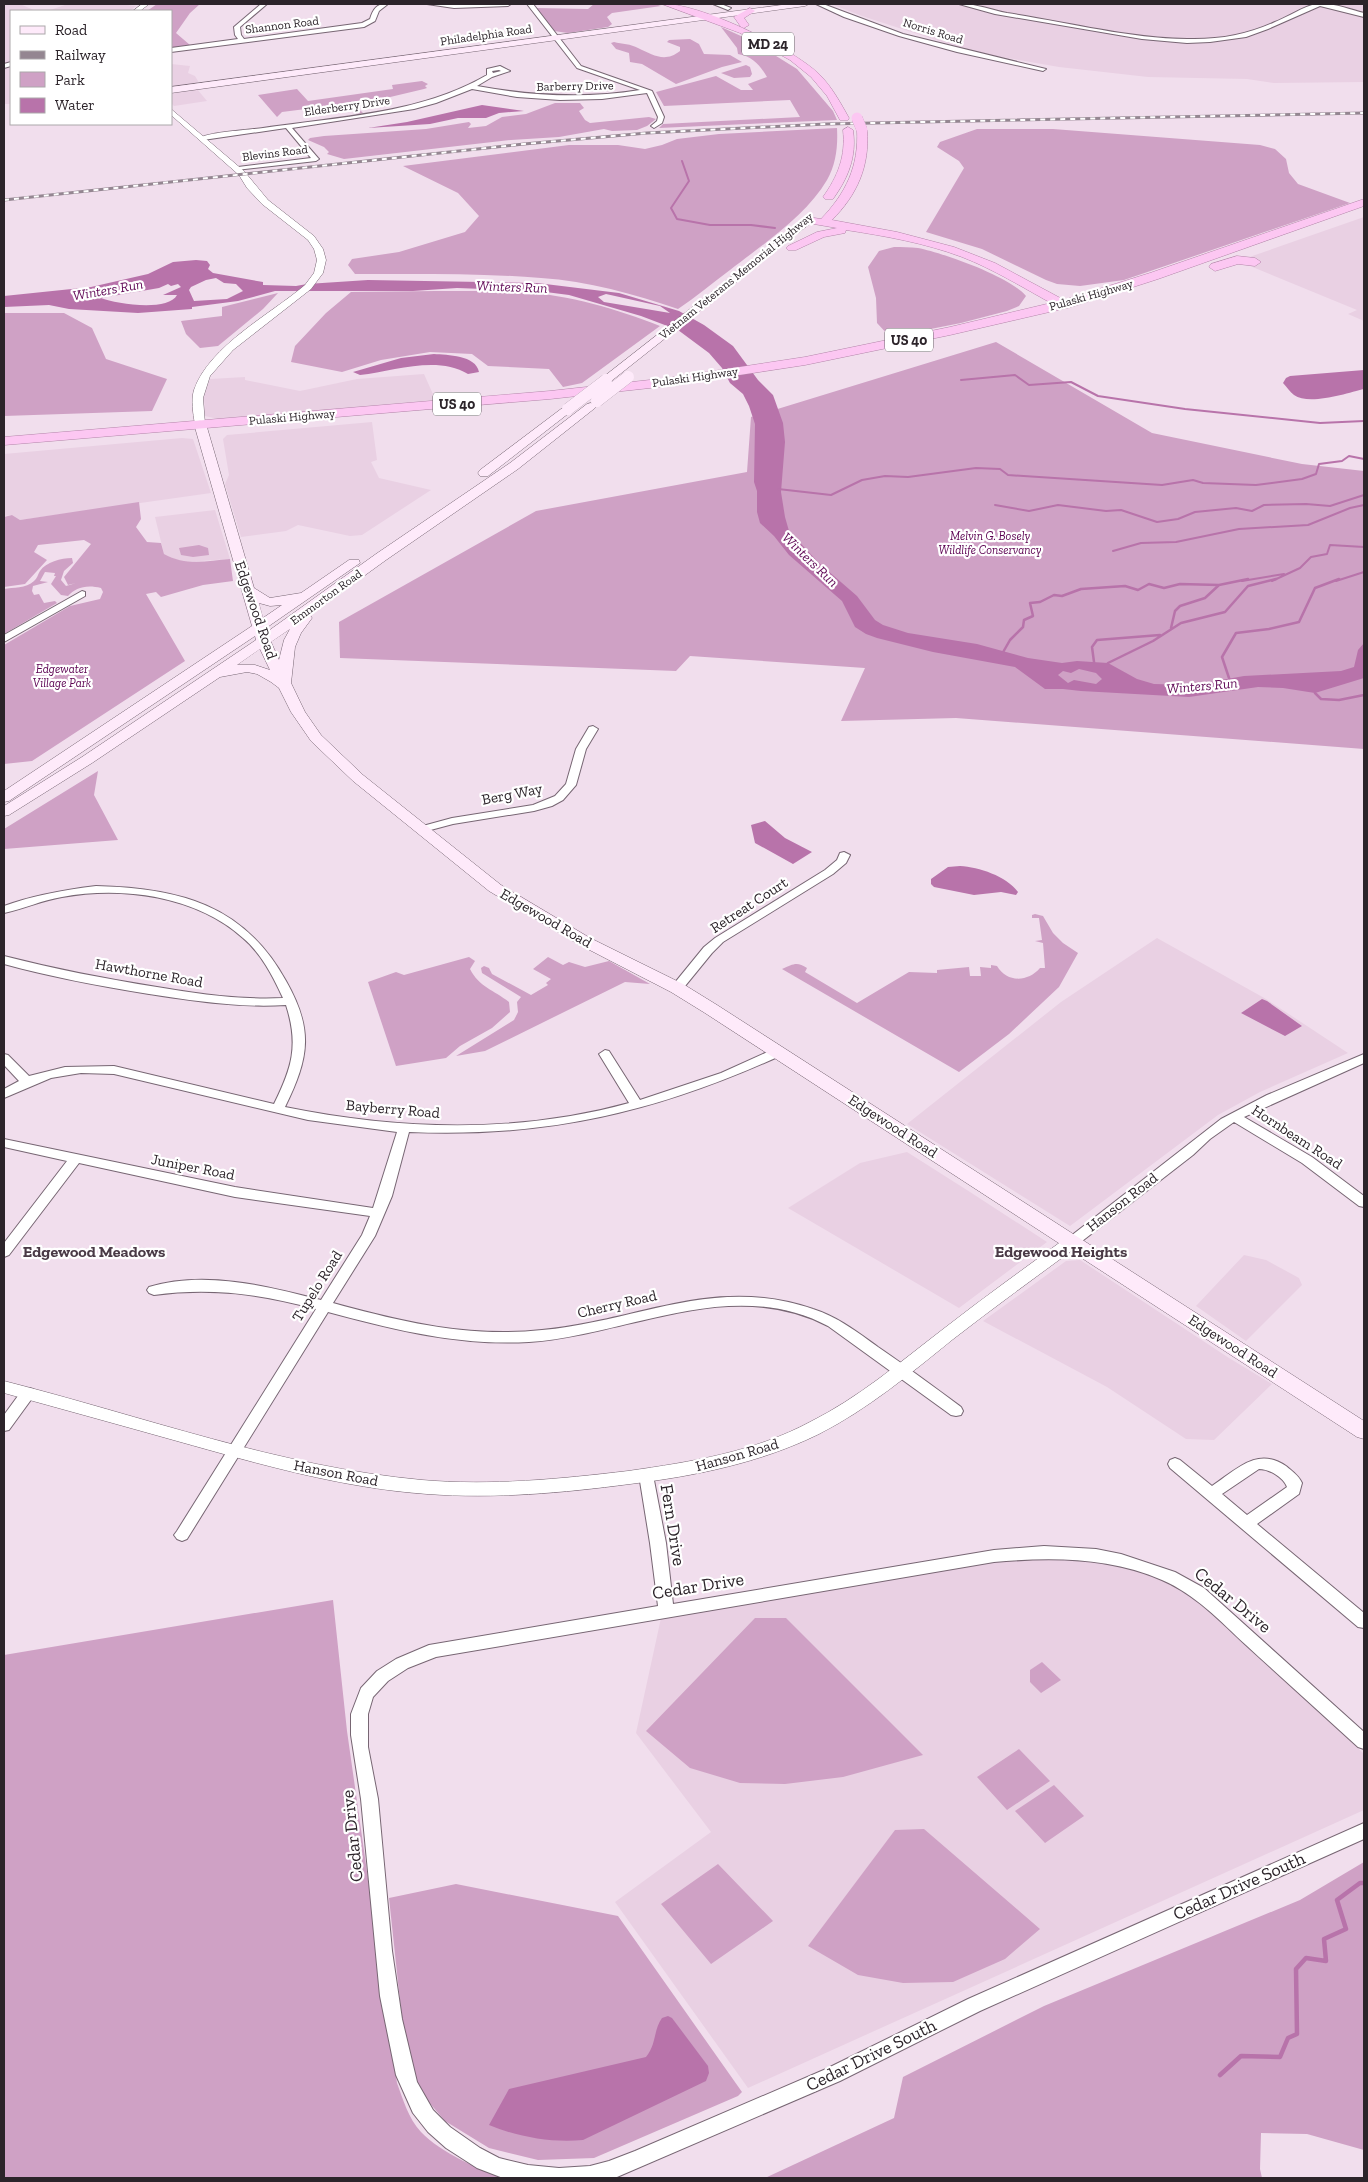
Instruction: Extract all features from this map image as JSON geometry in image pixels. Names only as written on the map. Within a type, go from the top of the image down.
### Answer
[{"type":"highway","name":"Vietnam Veterans Memorial Highway","points":[[667,4],[686,12],[707,17],[757,38],[795,60],[829,91],[844,118],[850,143],[846,166],[837,186],[815,213]]},
{"type":"highway","points":[[744,25],[739,16],[750,11]]},
{"type":"highway","name":"Vietnam Veterans Memorial Highway","points":[[686,12],[718,16],[744,25],[803,56],[836,84]]},
{"type":"highway","name":"Vietnam Veterans Memorial Highway","points":[[824,221],[848,192],[859,172],[862,161],[864,144],[862,130],[852,105]]},
{"type":"highway","points":[[848,192],[844,209],[848,216],[858,222],[910,234],[973,252],[1036,282],[1064,299],[1068,304]]},
{"type":"highway","name":"Pulaski Highway","points":[[4,448],[716,378],[918,347],[1068,304],[1364,202]]},
{"type":"highway","name":"Pulaski Highway","points":[[753,373],[1068,304],[1198,273],[1232,261],[1255,262],[1251,256],[1253,254],[1276,246],[1277,242],[1364,211]]},
{"type":"highway","points":[[815,213],[824,221],[950,248],[1000,270],[1056,301],[1068,304]]},
{"type":"highway","points":[[824,221],[910,234]]},
{"type":"highway","points":[[788,250],[813,236],[828,232],[885,233]]},
{"type":"highway","points":[[976,325],[1021,311],[1028,308],[1035,300],[1031,291],[1000,270]]},
{"type":"highway","points":[[1036,282],[1057,289],[1072,291],[1128,284]]},
{"type":"highway","name":"Pulaski Highway","points":[[4,441],[200,428]]},
{"type":"main road","points":[[707,17],[805,4]]},
{"type":"main road","name":"Philadelphia Road","points":[[172,90],[556,38],[686,12]]},
{"type":"main road","name":"Vietnam Veterans Memorial Highway","points":[[591,406],[628,377],[691,313],[815,213]]},
{"type":"main road","name":"Vietnam Veterans Memorial Highway","points":[[788,250],[824,221]]},
{"type":"main road","name":"Vietnam Veterans Memorial Highway","points":[[568,409],[606,380],[668,338],[704,317]]},
{"type":"main road","name":"Emmorton Road","points":[[4,812],[87,760],[200,682],[261,634],[381,557],[514,466],[591,406]]},
{"type":"main road","name":"Emmorton Road","points":[[324,592],[568,409]]},
{"type":"main road","name":"Edgewood Road","points":[[200,428],[261,634],[298,712],[316,738],[358,778],[495,888],[584,941],[677,988],[1364,1431]]},
{"type":"main road","points":[[209,660],[241,629],[244,620],[243,606],[247,589],[258,599],[277,602],[324,592]]},
{"type":"main road","points":[[285,687],[286,652],[292,636],[324,592]]},
{"type":"main road","name":"Emmorton Road","points":[[4,798],[209,660],[261,634]]},
{"type":"main road","points":[[200,682],[225,672],[247,668],[269,673],[285,687]]},
{"type":"street","points":[[243,41],[238,34],[237,27],[264,4]]},
{"type":"street","name":"Shannon Road","points":[[172,50],[366,25],[373,20],[376,10],[385,4]]},
{"type":"street","points":[[430,4],[454,6],[508,4]]},
{"type":"street","points":[[530,4],[580,68],[648,91],[661,115],[660,122],[654,126]]},
{"type":"street","points":[[716,4],[728,8]]},
{"type":"street","name":"Norris Road","points":[[819,4],[926,42],[1043,70]]},
{"type":"street","points":[[962,4],[991,11],[1144,37],[1191,41],[1226,39],[1250,34],[1319,4],[1364,14]]},
{"type":"street","name":"Elderberry Drive","points":[[203,138],[399,110],[439,100],[472,88],[490,76]]},
{"type":"street","name":"Barberry Drive","points":[[472,88],[529,98],[561,100],[610,97],[648,91]]},
{"type":"street","name":"Edgewood Road","points":[[172,112],[240,172],[258,196],[315,242],[321,256],[320,268],[311,284],[230,348],[209,370],[198,391],[197,404],[200,428]]},
{"type":"street","name":"Blevins Road","points":[[240,172],[316,159],[287,126]]},
{"type":"street","points":[[4,639],[82,594]]},
{"type":"street","name":"Berg Way","points":[[422,829],[452,821],[534,808],[559,798],[571,785],[581,749],[593,729]]},
{"type":"street","name":"Retreat Court","points":[[677,988],[718,940],[829,872],[842,861],[844,856]]},
{"type":"street","points":[[4,910],[52,894],[100,889],[152,894],[189,904],[219,916],[246,935],[268,960],[290,1000],[299,1024],[300,1055],[296,1073],[278,1108]]},
{"type":"street","name":"Hawthorne Road","points":[[4,960],[40,970],[86,979],[212,1000],[244,1002],[290,1000]]},
{"type":"street","name":"Bayberry Road","points":[[4,1094],[27,1081],[70,1069],[111,1069],[332,1120],[404,1128],[460,1131],[520,1127],[583,1118],[637,1105],[710,1082],[778,1052]]},
{"type":"street","points":[[606,1054],[637,1105]]},
{"type":"street","points":[[4,1058],[27,1081]]},
{"type":"street","name":"Hanson Road","points":[[4,1387],[235,1450],[350,1478],[440,1488],[534,1488],[646,1476],[726,1461],[790,1440],[836,1417],[901,1371],[1072,1242],[1196,1144],[1235,1117],[1279,1095],[1364,1058]]},
{"type":"street","name":"Hornbeam Road","points":[[1235,1117],[1307,1160],[1362,1198]]},
{"type":"street","name":"Tupelo Road","points":[[182,1535],[362,1246],[378,1213],[404,1128]]},
{"type":"street","name":"Juniper Road","points":[[4,1143],[235,1192],[378,1213]]},
{"type":"street","points":[[4,1252],[75,1159]]},
{"type":"street","name":"Cherry Road","points":[[154,1290],[177,1285],[229,1286],[428,1331],[493,1338],[522,1337],[584,1329],[702,1302],[754,1301],[796,1308],[829,1320],[956,1411]]},
{"type":"street","points":[[4,1426],[28,1393]]},
{"type":"street","points":[[1211,1494],[1262,1462],[1270,1464],[1289,1477],[1294,1483],[1294,1490],[1246,1523]]},
{"type":"street","points":[[1175,1464],[1364,1622]]},
{"type":"street","name":"Fern Drive","points":[[646,1476],[658,1543],[666,1610]]},
{"type":"street","name":"Cedar Drive","points":[[402,2068],[391,2014],[368,1792],[359,1735],[361,1705],[376,1681],[390,1669],[435,1650],[666,1610],[797,1591],[994,1556],[1025,1552],[1050,1552],[1109,1558],[1167,1576],[1192,1588],[1364,1742]]},
{"type":"street","name":"Cedar Drive South","points":[[402,2068],[413,2095],[428,2118],[447,2138],[466,2152],[495,2167],[518,2174],[542,2177],[570,2178],[604,2172],[833,2074],[974,2005],[1364,1831]]},
{"type":"shaded area","points":[[4,4],[20,4],[34,10],[10,10],[10,104],[4,104]]},
{"type":"shaded area","points":[[68,4],[136,6],[131,10],[50,10]]},
{"type":"shaded area","points":[[831,4],[1364,4],[1364,82],[1274,83],[1247,79],[1148,77],[1059,67],[973,52]]},
{"type":"shaded area","points":[[172,64],[190,66],[188,73],[195,76],[198,81],[196,85],[172,87]]},
{"type":"shaded area","points":[[197,89],[207,101],[174,106],[172,104],[172,93]]},
{"type":"shaded area","points":[[1364,217],[1364,321],[1348,314],[1357,310],[1238,261]]},
{"type":"shaded area","points":[[424,374],[436,401],[218,419],[205,416],[204,396],[210,379],[245,377],[245,380],[300,391],[357,379]]},
{"type":"shaded area","points":[[372,422],[377,460],[371,462],[379,478],[431,490],[362,535],[350,536],[298,525],[286,531],[241,537],[225,484],[229,475],[223,439],[227,435]]},
{"type":"shaded area","points":[[182,438],[193,439],[211,493],[20,520],[12,515],[4,516],[4,454]]},
{"type":"shaded area","points":[[215,510],[230,559],[184,562],[164,554],[155,517]]},
{"type":"shaded area","points":[[1157,938],[1266,999],[1348,1053],[1260,1092],[1218,1115],[1070,1226],[907,1124],[1061,1002]]},
{"type":"shaded area","points":[[907,1152],[1047,1242],[959,1308],[788,1208],[860,1163]]},
{"type":"shaded area","points":[[1244,1255],[1266,1260],[1299,1278],[1302,1285],[1246,1341],[1196,1306]]},
{"type":"shaded area","points":[[1080,1260],[1272,1384],[1214,1440],[1186,1439],[1107,1387],[983,1321],[1066,1261]]},
{"type":"shaded area","points":[[1052,1557],[1104,1563],[1157,1576],[1208,1606],[1364,1754],[1364,1810],[748,2088],[615,1902],[711,1832],[636,1733],[661,1618],[997,1562]]},
{"type":"green space","points":[[157,4],[200,4],[190,13],[176,33],[190,45],[172,48],[172,10],[148,10]]},
{"type":"green space","points":[[594,4],[655,4],[661,6],[612,13],[607,17],[612,24],[608,27],[568,33],[554,31],[536,8],[588,9]]},
{"type":"green space","points":[[721,27],[752,41],[797,69],[833,111],[837,120],[659,128],[663,124],[800,117],[790,100],[664,106],[656,92],[716,76],[741,90],[753,90],[748,84],[767,77],[755,62],[738,54],[737,48]]},
{"type":"green space","points":[[690,39],[699,44],[704,54],[730,55],[742,62],[722,67],[676,84],[642,64],[630,62],[629,53],[616,49],[611,43],[632,46],[659,57],[669,57],[680,51],[680,47],[667,42],[669,40]]},
{"type":"green space","points":[[746,65],[750,67],[752,74],[750,77],[734,78],[721,73]]},
{"type":"green space","points":[[422,81],[428,84],[425,86],[427,88],[386,98],[353,103],[363,113],[356,114],[345,104],[282,112],[277,117],[258,95],[297,89],[308,101],[393,89],[392,85]]},
{"type":"green space","points":[[555,103],[580,103],[584,108],[579,111],[585,120],[590,123],[649,117],[656,119],[647,126],[637,130],[612,131],[604,129],[559,137],[511,140],[344,159],[327,154],[329,152],[324,147],[308,140],[324,136],[426,129],[469,122],[471,124],[468,128],[486,126],[502,117],[526,114]]},
{"type":"green space","points":[[837,128],[837,149],[832,168],[827,180],[807,206],[796,218],[769,240],[678,309],[611,289],[576,282],[518,276],[355,274],[348,265],[352,259],[399,252],[465,232],[479,216],[458,193],[403,166],[569,145],[618,145],[645,149],[677,139],[719,134]]},
{"type":"green space","points":[[977,129],[1053,129],[1260,145],[1275,149],[1286,159],[1289,173],[1298,184],[1350,203],[1124,280],[1080,286],[1057,284],[982,249],[926,232],[964,168],[959,161],[937,147],[940,142]]},
{"type":"green space","points":[[894,247],[918,248],[959,260],[991,273],[1018,288],[1026,296],[1019,306],[1007,311],[961,323],[890,337],[877,323],[876,298],[868,267],[879,251]]},
{"type":"green space","points":[[351,292],[522,292],[557,296],[610,309],[660,326],[582,383],[563,387],[549,369],[488,366],[472,354],[430,352],[381,360],[342,372],[291,362],[295,346],[326,313]]},
{"type":"green space","points":[[278,293],[263,309],[218,346],[200,348],[186,334],[181,321],[222,316],[222,307]]},
{"type":"green space","points":[[4,313],[64,313],[92,328],[106,359],[167,379],[152,411],[4,416]]},
{"type":"green space","name":"Melvin G. Bosely Wildlife Conservancy","points":[[996,342],[1152,433],[1302,464],[1364,471],[1364,749],[956,718],[841,721],[865,668],[690,656],[676,671],[340,658],[339,622],[536,511],[747,472],[751,417]]},
{"type":"green space","name":"Edgewater Village Park","points":[[139,502],[141,519],[136,527],[147,542],[161,543],[164,554],[180,560],[196,562],[230,559],[233,581],[203,585],[161,597],[156,592],[146,594],[185,661],[32,761],[4,764],[4,645],[70,606],[100,599],[103,592],[101,588],[86,587],[74,591],[68,596],[61,595],[51,584],[56,576],[54,576],[55,573],[45,572],[40,581],[48,582],[33,586],[32,591],[34,595],[39,594],[44,603],[55,601],[57,603],[4,634],[4,589],[31,584],[46,565],[68,558],[72,558],[73,563],[64,571],[61,580],[66,586],[76,583],[68,585],[64,577],[91,544],[84,540],[38,545],[34,552],[47,560],[25,584],[4,587],[4,517],[12,515],[20,520]]},
{"type":"green space","points":[[199,545],[208,548],[209,555],[193,557],[181,555],[179,548]]},
{"type":"green space","points":[[98,771],[94,795],[118,840],[4,849],[4,829]]},
{"type":"green space","points":[[1032,915],[1043,916],[1053,933],[1063,943],[1078,953],[1059,987],[1009,1034],[959,1072],[782,969],[800,964],[807,968],[805,972],[857,1003],[909,972],[937,973],[937,970],[969,967],[970,976],[981,976],[980,967],[991,968],[991,965],[997,966],[1001,972],[1012,978],[1024,978],[1035,973],[1040,968],[1045,968],[1043,943],[1035,941],[1042,940],[1039,918],[1032,918]]},
{"type":"green space","points":[[469,957],[475,961],[470,969],[474,975],[482,984],[509,1002],[510,1012],[492,1028],[460,1046],[446,1058],[396,1066],[368,982],[396,972],[404,975]]},
{"type":"green space","points":[[548,957],[563,965],[569,962],[585,967],[609,961],[650,984],[625,982],[485,1051],[456,1056],[514,1020],[518,1012],[517,1002],[521,997],[482,973],[481,968],[484,966],[489,968],[492,974],[531,995],[548,985],[546,983],[551,979],[533,969]]},
{"type":"green space","points":[[333,1600],[347,1731],[397,2083],[413,2121],[430,2140],[452,2155],[477,2167],[502,2176],[514,2178],[4,2178],[4,1655]]},
{"type":"green space","points":[[755,1618],[786,1618],[923,1755],[843,1777],[785,1784],[740,1783],[690,1768],[646,1731]]},
{"type":"green space","points":[[1042,1662],[1061,1680],[1041,1693],[1030,1682],[1030,1670]]},
{"type":"green space","points":[[1019,1749],[1050,1781],[1007,1810],[977,1777]]},
{"type":"green space","points":[[1054,1785],[1084,1816],[1045,1843],[1015,1811]]},
{"type":"green space","points":[[924,1829],[1040,1929],[1005,1959],[953,1982],[903,1983],[858,1975],[808,1946],[895,1830]]},
{"type":"green space","points":[[1364,1862],[1364,2150],[1307,2134],[1261,2133],[1260,2169],[1262,2178],[765,2178],[894,2118],[903,2077],[1044,2006],[1300,1900]]},
{"type":"green space","points":[[718,1864],[773,1921],[711,1964],[661,1904]]},
{"type":"green space","points":[[456,1884],[618,1916],[742,2092],[738,2096],[594,2158],[538,2160],[489,2148],[445,2121],[421,2093],[407,2066],[389,1898]]},
{"type":"water","points":[[482,105],[524,111],[499,113],[486,118],[458,118],[430,124],[368,128],[407,122]]},
{"type":"water","name":"Winters Run","points":[[207,261],[210,265],[208,269],[213,273],[263,282],[263,285],[296,286],[368,280],[537,283],[619,293],[679,311],[704,325],[733,346],[758,380],[773,395],[783,423],[785,442],[781,492],[789,531],[819,563],[857,596],[875,620],[883,625],[908,633],[977,644],[1028,658],[1062,663],[1077,661],[1108,663],[1137,679],[1154,684],[1193,685],[1244,676],[1341,671],[1354,667],[1358,650],[1364,643],[1364,678],[1315,693],[1283,688],[1258,687],[1189,697],[1045,689],[1015,667],[933,652],[866,634],[855,627],[842,601],[789,555],[774,536],[760,523],[757,512],[757,491],[754,482],[755,424],[743,394],[730,383],[722,368],[709,353],[678,330],[641,316],[569,295],[538,291],[457,288],[413,291],[275,291],[238,301],[192,307],[192,309],[138,313],[69,309],[49,305],[4,307],[4,296],[91,287],[148,274],[173,262]],"holes":[[[216,278],[224,283],[236,284],[243,291],[227,299],[194,301],[189,290],[191,287],[206,280]],[[168,284],[171,286],[178,284],[181,287],[163,295],[177,295],[172,300],[153,305],[129,304],[101,298],[159,288]],[[606,294],[660,306],[670,313],[604,302],[598,297]],[[1079,669],[1096,673],[1102,679],[1096,684],[1074,680],[1068,683],[1058,675],[1063,671],[1071,673]]]},
{"type":"water","points":[[434,354],[467,359],[477,366],[479,372],[468,374],[456,368],[429,365],[360,375],[353,372],[401,358]]},
{"type":"water","points":[[1364,370],[1364,389],[1328,398],[1301,398],[1294,395],[1283,383],[1290,376]]},
{"type":"water","points":[[765,821],[785,838],[812,852],[793,864],[755,843],[751,825]]},
{"type":"water","points":[[960,866],[992,873],[1007,881],[1018,892],[1016,895],[1001,892],[974,895],[934,887],[931,884],[931,879],[948,867]]},
{"type":"water","points":[[1262,999],[1302,1026],[1285,1036],[1241,1013]]},
{"type":"water","points":[[668,2016],[672,2018],[708,2066],[709,2073],[706,2081],[583,2140],[559,2141],[535,2138],[489,2125],[509,2089],[646,2057],[652,2047],[659,2023],[662,2018]]},
{"type":"waterway","points":[[682,161],[689,181],[671,208],[677,219],[710,225],[751,225],[775,228]]},
{"type":"waterway","points":[[961,380],[1015,375],[1029,385],[1071,382],[1098,396],[1185,409],[1320,423],[1364,421]]},
{"type":"waterway","points":[[778,489],[831,495],[862,480],[885,476],[908,477],[976,468],[1000,469],[1008,475],[1162,485],[1193,480],[1203,483],[1256,485],[1302,479],[1316,474],[1319,464],[1342,461],[1349,456],[1364,459]]},
{"type":"waterway","points":[[995,505],[1029,511],[1058,505],[1106,511],[1121,510],[1157,522],[1178,519],[1195,512],[1236,508],[1252,511],[1264,505],[1306,504],[1330,506],[1364,495]]},
{"type":"waterway","points":[[1113,551],[1141,543],[1176,542],[1239,529],[1308,525],[1350,508],[1364,505]]},
{"type":"waterway","points":[[1272,581],[1300,568],[1311,557],[1327,554],[1330,545],[1364,547]]},
{"type":"waterway","points":[[1336,581],[1364,572]]},
{"type":"waterway","points":[[1242,581],[1284,574]]},
{"type":"waterway","points":[[1219,585],[1248,579]]},
{"type":"waterway","points":[[1108,663],[1153,641],[1181,623],[1225,612],[1248,586],[1276,579]]},
{"type":"waterway","name":"Winters Run","points":[[1230,681],[1222,657],[1236,633],[1269,629],[1299,622],[1315,588],[1339,579]]},
{"type":"waterway","points":[[1002,654],[1010,640],[1023,627],[1024,620],[1033,616],[1030,603],[1040,602],[1054,595],[1062,596],[1081,589],[1125,586],[1138,590],[1149,584],[1164,588],[1180,584],[1219,585]]},
{"type":"waterway","points":[[1171,628],[1175,611],[1180,606],[1205,598],[1219,585]]},
{"type":"waterway","points":[[1094,662],[1092,647],[1097,640],[1160,635]]},
{"type":"waterway","points":[[1315,693],[1321,699],[1339,700],[1364,695]]},
{"type":"waterway","points":[[1220,2075],[1241,2056],[1280,2057],[1288,2038],[1297,2034],[1296,1969],[1306,1958],[1326,1961],[1324,1939],[1346,1929],[1337,1900],[1360,1883],[1364,1883]]},
{"type":"railway","points":[[4,200],[524,144],[647,133],[826,124],[1364,113]]},
{"type":"district","name":"Edgewood Meadows","points":[[94,1251]]},
{"type":"district","name":"Edgewood Heights","points":[[1061,1251]]}]
